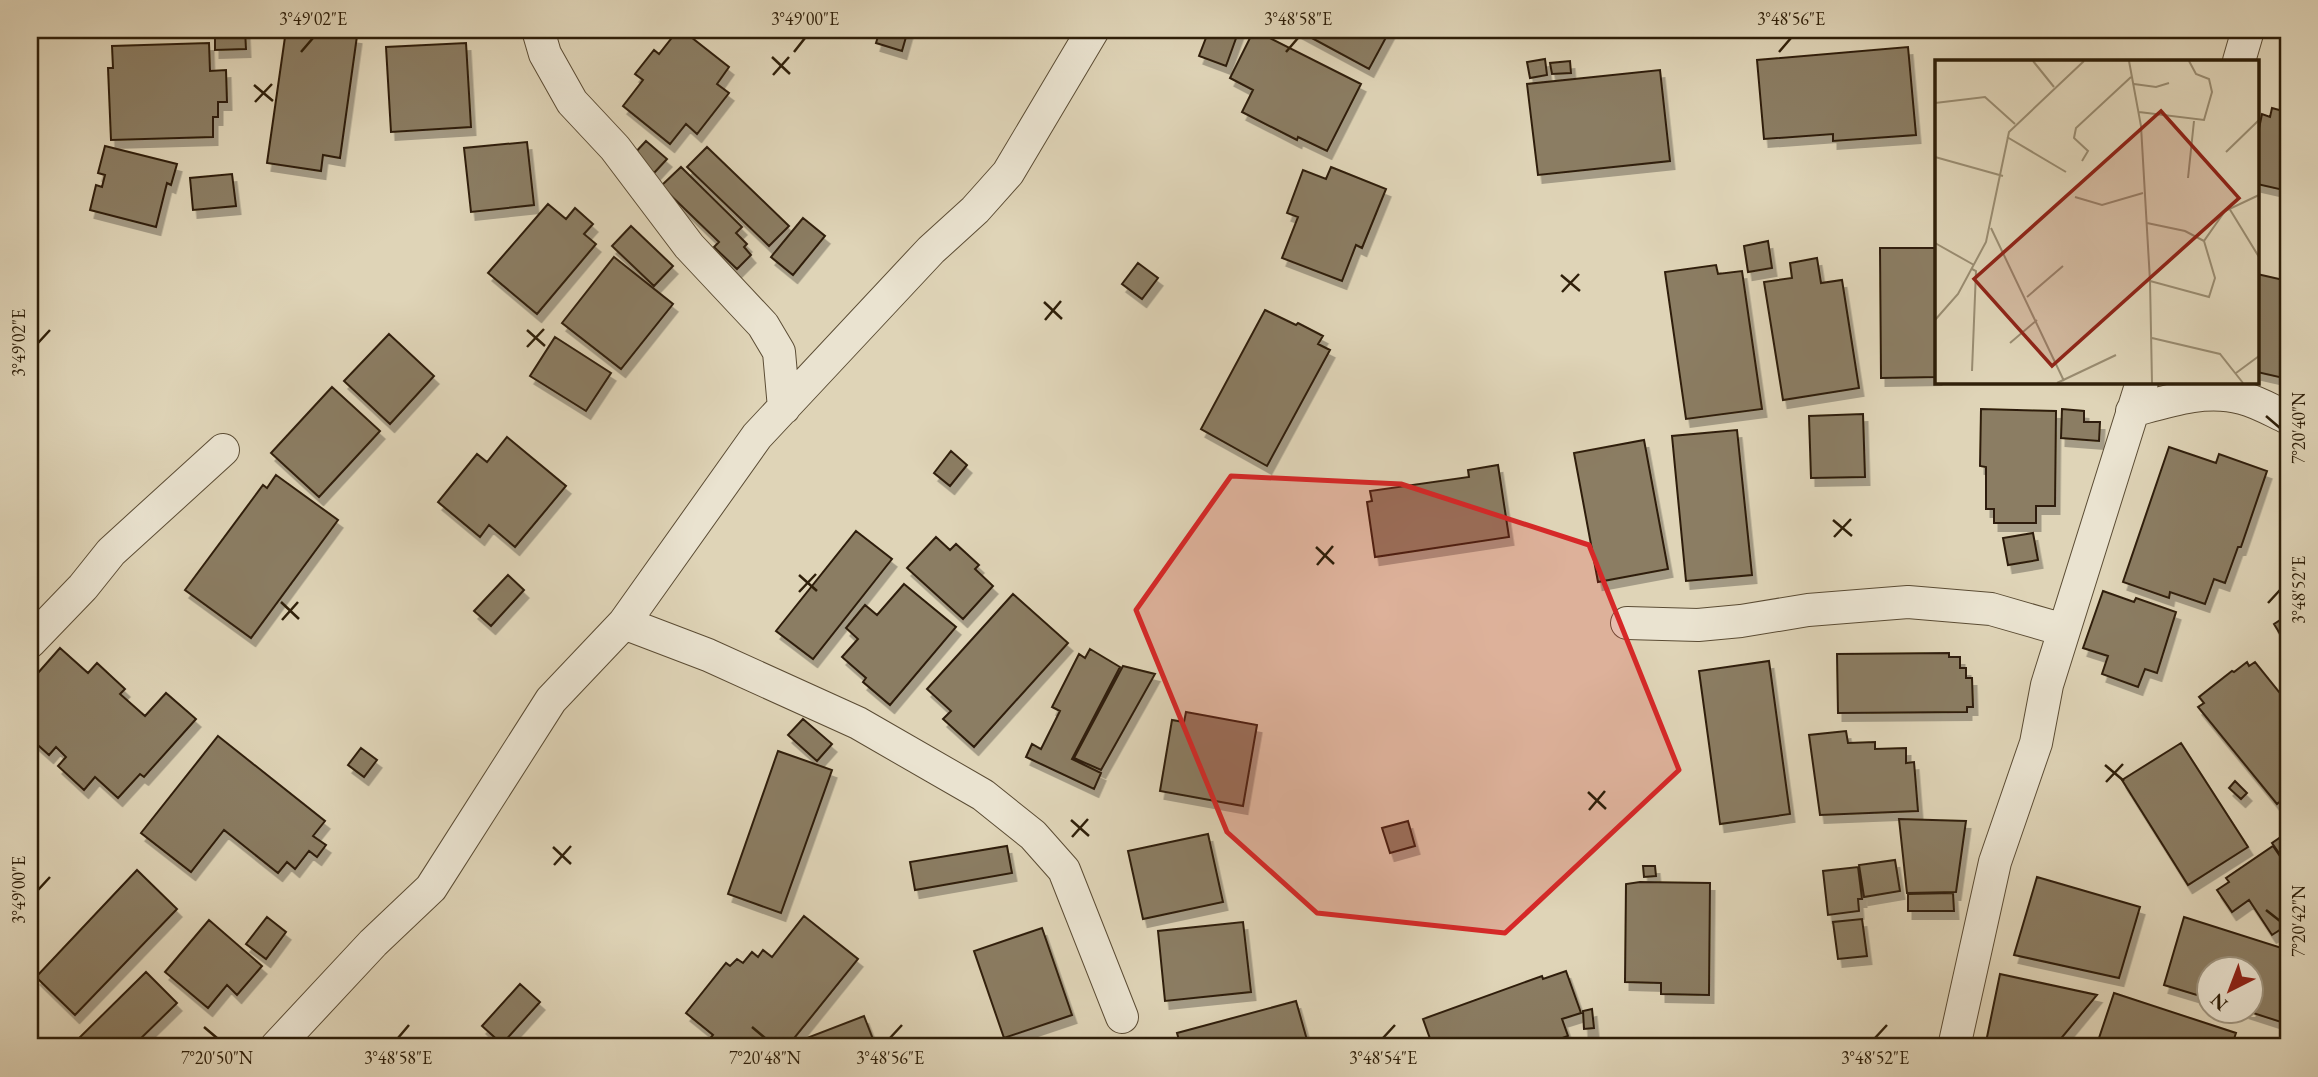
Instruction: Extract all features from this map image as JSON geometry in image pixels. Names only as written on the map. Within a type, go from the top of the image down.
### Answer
[{"type":"street","points":[[538,30],[545,54],[572,102],[615,148],[689,246],[763,325],[779,352],[784,408]]},
{"type":"street","points":[[276,1047],[373,943],[431,888],[551,700],[624,623],[757,436],[931,250],[975,210],[1008,173],[1093,30]]},
{"type":"street","points":[[2239,60],[2248,30]]},
{"type":"street","points":[[1954,1047],[1995,862],[2036,743],[2047,685],[2137,396],[2184,397],[2209,394],[2242,398],[2288,418]]},
{"type":"street","points":[[30,642],[83,587],[111,552],[223,450]]},
{"type":"street","points":[[1627,623],[1698,625],[1808,610],[1908,601],[1991,609],[2064,630]]},
{"type":"street","points":[[624,623],[708,655],[858,723],[983,795],[1033,835],[1063,870],[1122,1017]]},
{"type":"highlighted area","points":[[1231,476],[1401,484],[1589,545],[1679,770],[1505,933],[1317,913],[1227,832],[1136,610]]},
{"type":"building","points":[[215,30],[245,30],[246,49],[215,50]]},
{"type":"building","points":[[286,30],[314,30],[357,36],[340,158],[323,155],[321,171],[267,163]]},
{"type":"building","points":[[678,30],[682,30],[729,67],[717,84],[729,93],[697,134],[686,124],[670,144],[623,106],[643,80],[635,74],[654,50],[659,54]]},
{"type":"building","points":[[880,30],[908,30],[902,51],[876,43]]},
{"type":"building","points":[[1209,30],[1239,30],[1226,66],[1199,56]]},
{"type":"building","points":[[1254,30],[1361,84],[1327,151],[1298,137],[1297,140],[1242,112],[1253,90],[1230,78]]},
{"type":"building","points":[[1297,30],[1390,30],[1369,69]]},
{"type":"building","points":[[209,43],[210,71],[226,70],[227,102],[218,102],[218,117],[213,117],[213,137],[111,140],[108,68],[113,68],[112,46]]},
{"type":"building","points":[[466,43],[471,127],[391,132],[386,47]]},
{"type":"building","points":[[1908,47],[1916,135],[1833,141],[1833,134],[1764,139],[1757,60]]},
{"type":"building","points":[[1545,59],[1547,75],[1530,78],[1527,62]]},
{"type":"building","points":[[1570,61],[1571,73],[1552,74],[1550,63]]},
{"type":"building","points":[[1660,70],[1670,161],[1538,175],[1527,84]]},
{"type":"building","points":[[2284,107],[2288,108],[2288,191],[2258,184],[2258,133],[2262,114],[2270,117],[2272,108],[2283,111]]},
{"type":"building","points":[[646,141],[667,159],[654,173],[633,155]]},
{"type":"building","points":[[527,142],[534,205],[471,212],[464,148]]},
{"type":"building","points":[[105,146],[177,164],[171,185],[167,183],[156,227],[90,210],[96,185],[102,187],[105,175],[98,173]]},
{"type":"building","points":[[707,147],[789,226],[769,246],[687,167]]},
{"type":"building","points":[[681,167],[742,227],[736,233],[747,244],[744,247],[751,255],[737,269],[714,247],[719,242],[661,186]]},
{"type":"building","points":[[1331,167],[1386,189],[1362,248],[1356,245],[1342,281],[1282,258],[1298,217],[1287,213],[1303,170],[1326,179]]},
{"type":"building","points":[[232,174],[236,206],[193,210],[190,178]]},
{"type":"building","points":[[548,204],[566,219],[575,208],[593,224],[584,234],[596,244],[537,314],[488,273]]},
{"type":"building","points":[[803,218],[825,236],[793,275],[771,257]]},
{"type":"building","points":[[631,226],[673,266],[654,286],[612,246]]},
{"type":"building","points":[[1768,241],[1772,268],[1748,272],[1744,246]]},
{"type":"building","points":[[1880,248],[1935,248],[1935,377],[1881,378]]},
{"type":"building","points":[[614,257],[673,304],[621,369],[562,323]]},
{"type":"building","points":[[1817,258],[1821,283],[1842,280],[1859,388],[1783,400],[1764,282],[1792,278],[1790,263]]},
{"type":"building","points":[[1138,263],[1158,278],[1142,299],[1122,284]]},
{"type":"building","points":[[1716,265],[1718,274],[1742,271],[1762,409],[1686,419],[1665,272]]},
{"type":"building","points":[[2258,274],[2288,281],[2288,379],[2258,372]]},
{"type":"building","points":[[1265,310],[1323,336],[1318,344],[1330,350],[1267,466],[1201,429]]},
{"type":"building","points":[[389,334],[434,376],[390,424],[344,381]]},
{"type":"building","points":[[555,337],[611,373],[586,411],[530,376]]},
{"type":"building","points":[[332,387],[380,431],[319,497],[271,453]]},
{"type":"building","points":[[1981,409],[2056,411],[2055,506],[2036,506],[2036,523],[1994,523],[1994,509],[1986,509],[1986,467],[1980,466]]},
{"type":"building","points":[[2062,409],[2084,411],[2084,422],[2100,422],[2099,441],[2061,438]]},
{"type":"building","points":[[1863,414],[1865,477],[1811,478],[1809,416]]},
{"type":"building","points":[[1737,430],[1752,575],[1686,581],[1672,436]]},
{"type":"building","points":[[507,437],[566,486],[515,547],[489,525],[480,537],[438,502],[477,454],[487,462]]},
{"type":"building","points":[[1644,440],[1668,569],[1598,582],[1574,453]]},
{"type":"building","points":[[2169,447],[2216,463],[2219,454],[2267,471],[2241,547],[2238,547],[2225,583],[2214,579],[2205,604],[2170,592],[2169,598],[2123,582]]},
{"type":"building","points":[[951,451],[967,465],[950,486],[934,473]]},
{"type":"building","points":[[1498,465],[1509,537],[1375,557],[1367,502],[1372,501],[1370,491],[1469,477],[1468,470]]},
{"type":"building","points":[[276,475],[338,520],[251,638],[185,590],[263,485],[267,488]]},
{"type":"building","points":[[856,531],[892,559],[813,659],[776,631]]},
{"type":"building","points":[[2033,533],[2038,560],[2008,565],[2003,538]]},
{"type":"building","points":[[936,537],[950,550],[956,544],[979,565],[975,569],[993,586],[963,619],[907,568]]},
{"type":"building","points":[[508,575],[524,590],[491,626],[474,611]]},
{"type":"building","points":[[904,584],[956,627],[890,705],[863,682],[866,678],[842,657],[858,639],[846,628],[865,605],[877,615]]},
{"type":"building","points":[[2103,591],[2134,602],[2136,598],[2176,612],[2157,673],[2145,669],[2138,687],[2102,674],[2108,656],[2083,648]]},
{"type":"building","points":[[1013,594],[1068,643],[974,747],[943,719],[951,711],[927,689]]},
{"type":"building","points":[[2288,615],[2288,647],[2274,624]]},
{"type":"building","points":[[60,648],[88,673],[97,663],[125,689],[120,694],[145,716],[166,693],[196,719],[144,777],[140,774],[118,798],[95,777],[84,790],[58,766],[66,757],[56,747],[49,755],[30,738],[30,682]]},
{"type":"building","points":[[1090,649],[1120,667],[1072,759],[1101,773],[1094,789],[1026,757],[1032,744],[1041,749],[1060,711],[1052,707],[1079,654],[1085,658]]},
{"type":"building","points":[[1949,653],[1949,657],[1960,657],[1960,668],[1966,668],[1966,678],[1972,678],[1973,707],[1967,707],[1967,712],[1838,713],[1837,654]]},
{"type":"building","points":[[1769,661],[1790,814],[1720,824],[1699,671]]},
{"type":"building","points":[[2247,662],[2249,666],[2255,662],[2288,703],[2288,795],[2277,804],[2198,707],[2204,703],[2199,697]]},
{"type":"building","points":[[1123,666],[1155,674],[1101,770],[1074,758]]},
{"type":"building","points":[[1186,712],[1257,725],[1243,806],[1160,791],[1172,720],[1184,722]]},
{"type":"building","points":[[803,719],[832,744],[817,761],[788,735]]},
{"type":"building","points":[[1846,731],[1848,743],[1875,742],[1875,749],[1906,748],[1906,763],[1914,762],[1918,811],[1820,815],[1809,735]]},
{"type":"building","points":[[218,736],[325,821],[313,836],[326,845],[317,857],[309,851],[295,869],[287,862],[278,873],[224,830],[191,872],[141,833]]},
{"type":"building","points":[[2181,743],[2248,847],[2188,885],[2122,780]]},
{"type":"building","points":[[361,748],[377,760],[364,777],[348,765]]},
{"type":"building","points":[[778,751],[832,770],[781,913],[728,894]]},
{"type":"building","points":[[2235,781],[2247,793],[2241,799],[2229,788]]},
{"type":"building","points":[[1899,819],[1966,821],[1956,892],[1907,893]]},
{"type":"building","points":[[1408,821],[1415,846],[1390,853],[1382,828]]},
{"type":"building","points":[[2288,832],[2288,866],[2272,843]]},
{"type":"building","points":[[1208,834],[1223,902],[1143,919],[1128,851]]},
{"type":"building","points":[[1007,846],[1012,873],[915,890],[910,862]]},
{"type":"building","points":[[2273,846],[2288,868],[2288,937],[2283,928],[2272,935],[2249,900],[2232,912],[2217,890],[2229,882],[2226,878]]},
{"type":"building","points":[[1895,860],[1900,891],[1864,897],[1859,865]]},
{"type":"building","points":[[1643,866],[1655,866],[1656,876],[1644,877]]},
{"type":"building","points":[[1858,867],[1862,899],[1858,899],[1859,911],[1828,915],[1823,871]]},
{"type":"building","points":[[137,870],[177,909],[75,1015],[36,977]]},
{"type":"building","points":[[2037,877],[2140,907],[2119,978],[2014,955]]},
{"type":"building","points":[[1710,883],[1709,995],[1661,994],[1661,983],[1625,982],[1626,884]]},
{"type":"building","points":[[1953,893],[1954,911],[1908,911],[1908,894]]},
{"type":"building","points":[[804,916],[858,959],[787,1047],[703,1047],[713,1035],[686,1013],[726,963],[730,966],[737,959],[743,963],[752,952],[758,957],[763,950],[772,957]]},
{"type":"building","points":[[267,917],[286,932],[266,959],[246,944]]},
{"type":"building","points":[[2184,917],[2288,950],[2287,1024],[2266,1017],[2266,954],[2196,954],[2196,995],[2164,985]]},
{"type":"building","points":[[1862,919],[1867,956],[1838,959],[1833,922]]},
{"type":"building","points":[[209,920],[262,966],[237,995],[227,985],[208,1008],[165,972]]},
{"type":"building","points":[[1243,922],[1251,992],[1165,1001],[1158,931]]},
{"type":"building","points":[[1042,928],[1072,1015],[1004,1038],[974,951]]},
{"type":"building","points":[[1566,971],[1581,1013],[1562,1019],[1568,1036],[1537,1047],[1433,1047],[1423,1019],[1542,976],[1543,979]]},
{"type":"building","points":[[146,972],[177,1003],[132,1047],[70,1047]]},
{"type":"building","points":[[2000,974],[2097,995],[2054,1047],[2014,1047],[1986,1042]]},
{"type":"building","points":[[520,984],[540,1002],[502,1044],[482,1026]]},
{"type":"building","points":[[2114,993],[2196,1020],[2196,1024],[2209,1024],[2236,1033],[2232,1045],[2239,1047],[2096,1047]]},
{"type":"building","points":[[1296,1001],[1309,1047],[1181,1047],[1177,1033]]},
{"type":"building","points":[[1592,1009],[1594,1028],[1584,1029],[1583,1011]]},
{"type":"building","points":[[864,1016],[876,1047],[801,1047],[799,1041]]}]
